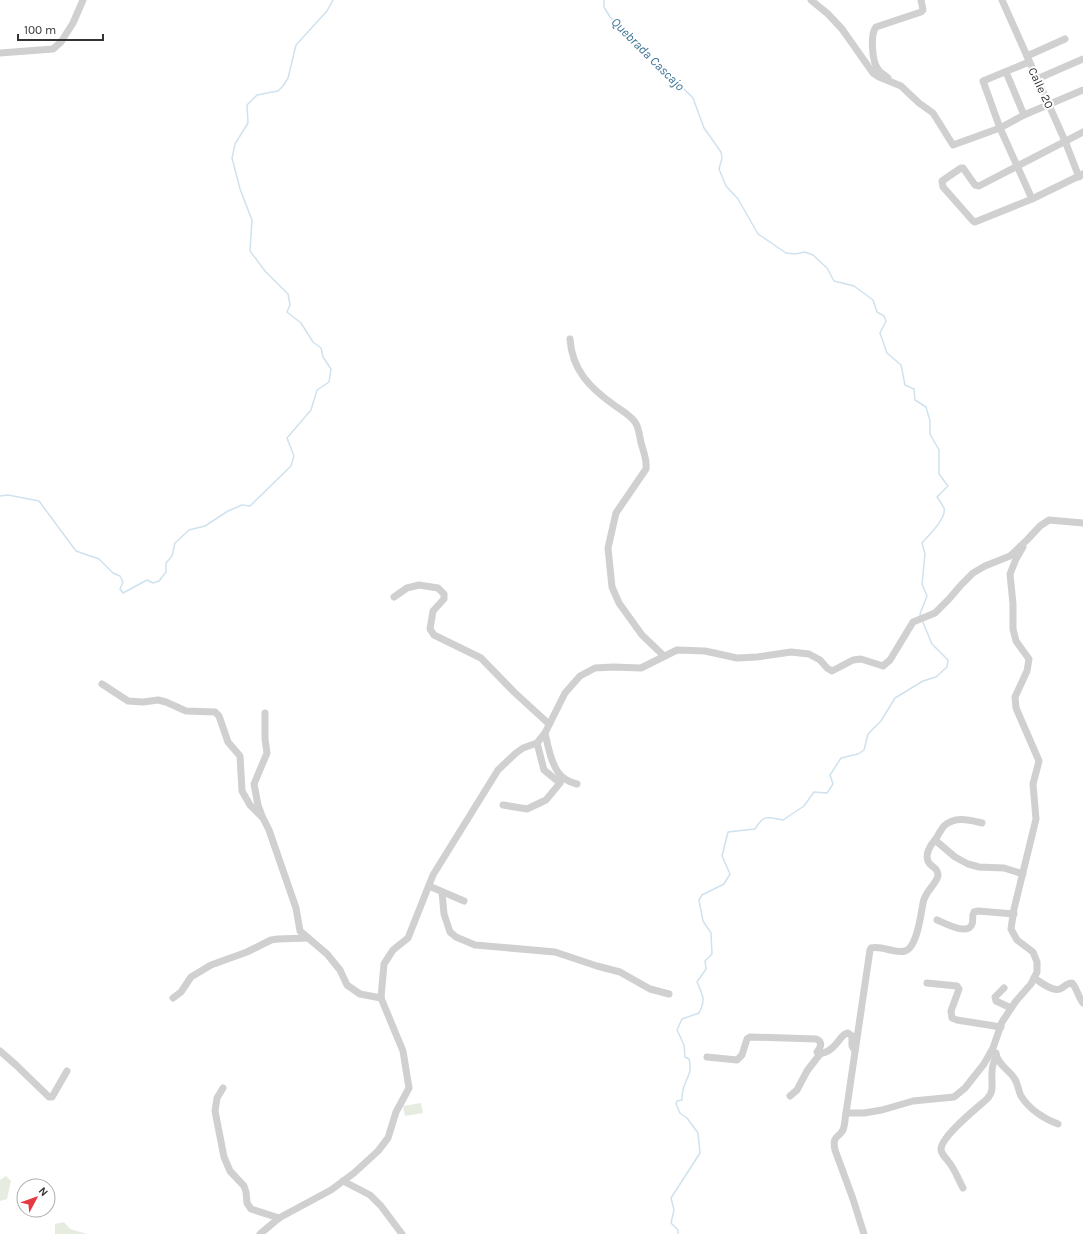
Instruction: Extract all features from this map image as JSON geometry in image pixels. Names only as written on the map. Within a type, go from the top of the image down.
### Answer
[{"type":"street","points":[[0,53],[53,48],[61,42],[69,30],[83,0]]},
{"type":"street","points":[[811,0],[828,14],[842,29],[869,69],[879,77],[894,82]]},
{"type":"street","points":[[921,0],[923,10],[921,12],[876,27],[873,31],[875,64],[881,72],[901,86],[935,116],[953,145],[1000,128],[1024,115],[1083,90]]},
{"type":"street","name":"Calle 20","points":[[1002,0],[1081,176]]},
{"type":"street","points":[[1032,198],[1000,128],[983,81],[1006,72],[1065,39]]},
{"type":"street","points":[[1037,79],[1083,59]]},
{"type":"street","points":[[1006,72],[1024,115]]},
{"type":"street","points":[[1081,176],[974,222],[942,184],[942,181],[961,168],[965,170],[975,185],[979,186],[1083,132]]},
{"type":"street","points":[[570,339],[571,353],[589,385],[629,416],[636,423],[639,431],[641,444],[647,462],[646,469],[616,513],[608,548],[612,587],[619,603],[642,635],[664,656]]},
{"type":"street","points":[[260,1234],[279,1218],[330,1190],[343,1181],[367,1162],[388,1138],[396,1112],[409,1088],[403,1051],[381,998],[384,964],[393,950],[408,938],[433,875],[498,770],[523,748],[537,743],[545,733],[565,693],[580,676],[595,668],[641,668],[677,650],[705,651],[737,658],[757,657],[791,652],[809,654],[820,660],[832,671],[852,660],[862,659],[883,666],[890,660],[913,622],[934,613],[973,573],[985,566],[1010,556],[1040,526],[1049,520],[1083,523]]},
{"type":"street","points":[[846,1113],[864,1113],[882,1110],[913,1101],[954,1097],[965,1088],[984,1064],[1011,1008],[1031,984],[1037,972],[1037,962],[1033,952],[1017,940],[1011,929],[1036,818],[1033,784],[1039,760],[1016,708],[1015,697],[1027,671],[1028,659],[1016,641],[1013,629],[1013,604],[1010,574],[1016,559],[1027,540]]},
{"type":"street","points":[[394,597],[407,588],[419,585],[438,588],[444,594],[444,600],[433,611],[430,629],[434,635],[481,658],[514,692],[549,724]]},
{"type":"street","points":[[102,684],[128,701],[143,702],[158,700],[186,711],[215,712],[219,716],[228,742],[240,756],[242,791],[250,805],[263,818]]},
{"type":"street","points":[[265,713],[265,739],[267,753],[254,784],[258,804],[269,830],[296,908],[300,931],[327,954],[340,970],[347,985],[360,994],[381,998]]},
{"type":"street","points":[[545,733],[552,759],[557,770],[564,779],[577,784]]},
{"type":"street","points":[[503,805],[527,809],[546,800],[560,784],[544,770],[537,743]]},
{"type":"street","points":[[864,1234],[854,1199],[835,1150],[834,1142],[837,1135],[843,1130],[870,950],[871,948],[876,947],[904,951],[909,949],[912,945],[920,922],[924,898],[927,891],[936,881],[938,876],[936,869],[930,864],[928,859],[931,845],[944,826],[955,820],[964,819],[982,823]]},
{"type":"street","points":[[935,840],[955,857],[968,864],[979,867],[1004,868],[1023,874]]},
{"type":"street","points":[[429,886],[464,901]]},
{"type":"street","points":[[442,892],[444,914],[450,932],[456,937],[475,945],[555,952],[620,972],[650,989],[670,994]]},
{"type":"street","points":[[937,920],[956,929],[971,926],[974,912],[1014,914]]},
{"type":"street","points":[[173,998],[181,992],[191,977],[211,965],[247,952],[278,938],[308,938]]},
{"type":"street","points":[[1034,978],[1054,989],[1060,989],[1067,984],[1072,983],[1083,1003]]},
{"type":"street","points":[[927,983],[958,987],[959,989],[951,1011],[952,1018],[1001,1027]]},
{"type":"street","points":[[1004,988],[995,997],[995,999],[996,1001],[1011,1008]]},
{"type":"street","points":[[790,1096],[797,1090],[807,1071],[820,1054],[834,1047],[846,1033],[851,1035],[852,1046],[855,1051]]},
{"type":"street","points":[[707,1057],[737,1060],[742,1055],[746,1040],[750,1037],[818,1040],[821,1044],[817,1053],[820,1054]]},
{"type":"street","points":[[993,1048],[1001,1063],[1014,1077],[1020,1094],[1028,1104],[1051,1122],[1058,1124]]},
{"type":"street","points":[[0,1051],[49,1097],[52,1097],[67,1071]]},
{"type":"street","points":[[963,1188],[953,1167],[943,1154],[942,1148],[952,1131],[990,1095],[992,1088],[992,1069],[996,1056]]},
{"type":"street","points":[[223,1088],[217,1098],[215,1111],[224,1157],[230,1171],[244,1186],[247,1203],[252,1209],[279,1218]]},
{"type":"street","points":[[343,1181],[370,1195],[381,1206],[402,1234]]},
{"type":"shaded area","points":[[421,1103],[423,1113],[405,1116],[403,1106]]},
{"type":"shaded area","points":[[6,1176],[11,1181],[7,1199],[0,1201],[0,1180]]},
{"type":"shaded area","points":[[64,1222],[70,1229],[87,1234],[55,1234],[55,1224]]},
{"type":"waterway","points":[[0,496],[8,495],[39,501],[76,551],[99,559],[113,573],[120,576],[123,582],[120,589],[123,593],[147,580],[153,583],[159,581],[166,572],[166,563],[172,556],[175,543],[189,530],[205,526],[228,511],[242,505],[250,506],[291,466],[294,456],[287,438],[311,410],[317,390],[329,382],[331,369],[323,357],[321,348],[313,342],[301,323],[287,312],[290,305],[288,294],[265,271],[250,251],[252,220],[240,189],[232,158],[235,144],[248,123],[247,105],[257,95],[278,91],[283,86],[288,78],[296,45],[327,11],[333,0]]},
{"type":"waterway","name":"Quebrada Cascajo","points":[[604,0],[604,7],[610,17],[644,52],[664,66],[672,77],[693,98],[704,128],[721,152],[722,158],[719,169],[726,186],[738,199],[758,234],[786,253],[795,254],[805,252],[813,255],[827,268],[834,281],[854,286],[873,300],[877,312],[884,316],[886,321],[880,333],[887,353],[901,365],[905,385],[914,389],[915,400],[926,407],[930,421],[930,434],[939,450],[939,474],[948,486],[937,497],[944,508],[943,517],[922,543],[925,554],[922,584],[927,596],[920,614],[921,617]]},
{"type":"waterway","name":"Quebrada Cascajo","points":[[678,1234],[678,1230],[671,1223],[674,1210],[671,1198],[700,1153],[698,1133],[687,1118],[680,1113],[676,1104],[677,1101],[682,1100],[684,1086],[689,1075],[690,1068],[689,1059],[685,1057],[684,1045],[677,1030],[682,1019],[699,1013],[703,998],[697,982],[706,969],[705,961],[712,954],[711,933],[703,921],[699,900],[702,895],[724,884],[730,874],[722,856],[728,832],[755,829],[761,821],[766,818],[783,820],[804,806],[814,792],[827,793],[833,784],[830,775],[841,758],[858,754],[864,750],[868,734],[881,721],[895,698],[923,681],[936,677],[947,667],[948,660],[932,644],[922,620]]}]
